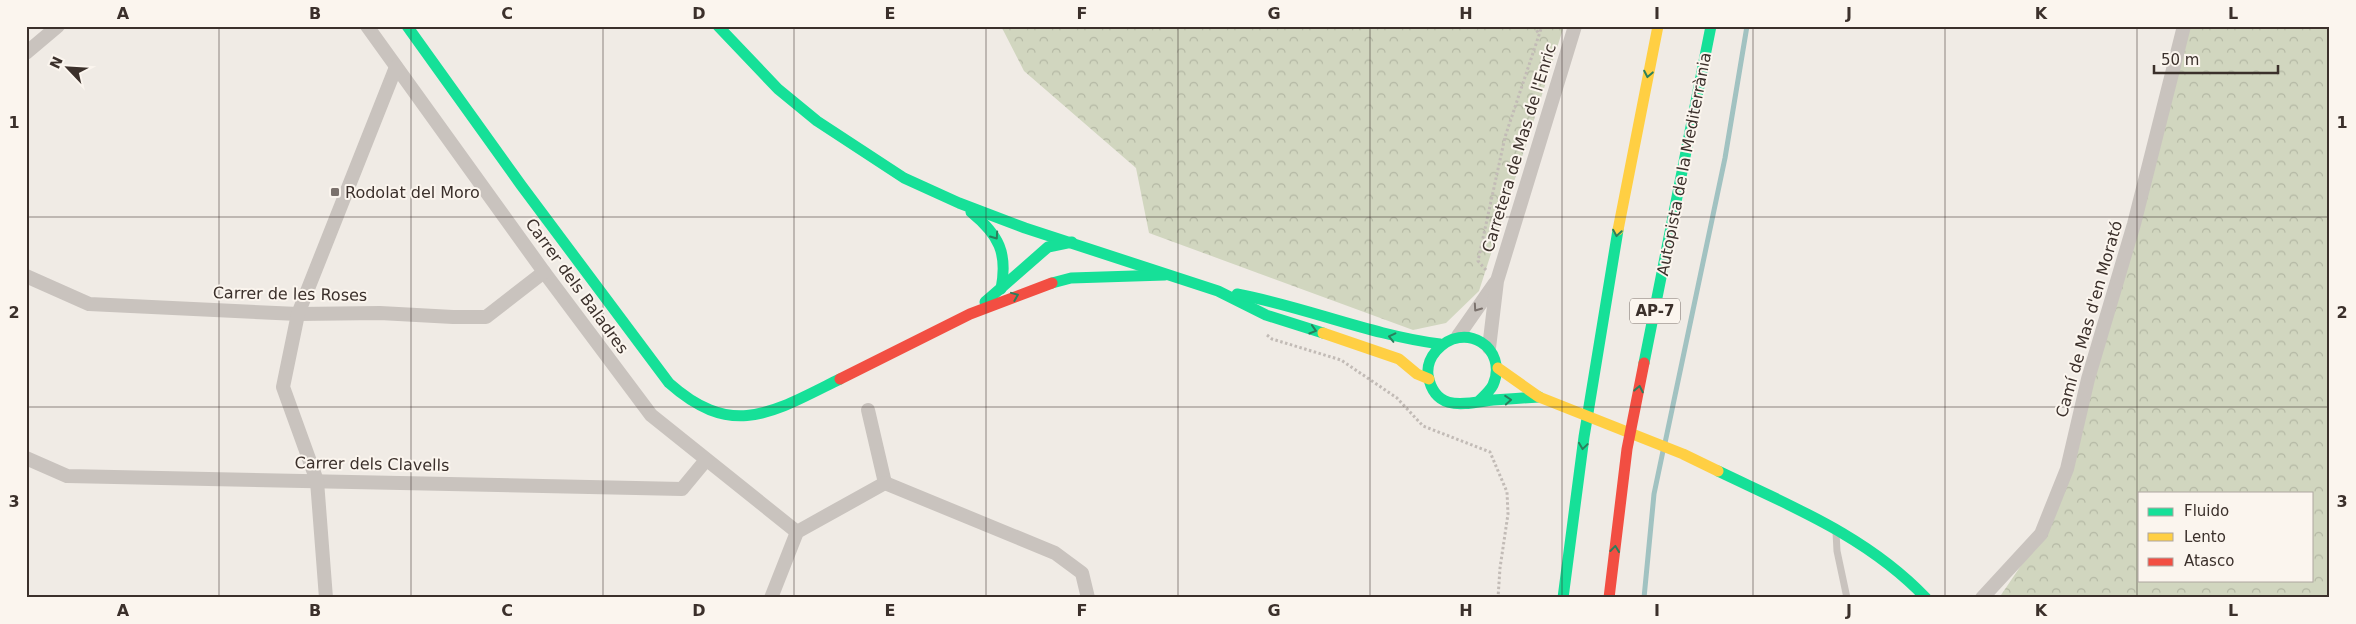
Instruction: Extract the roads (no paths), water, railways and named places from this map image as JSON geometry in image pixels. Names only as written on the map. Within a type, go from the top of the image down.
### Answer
[{"type":"main road","points":[[407,26],[669,383],[684,398],[716,415],[731,417],[766,413],[792,403],[970,314],[1036,287],[1071,278],[1165,275]]},
{"type":"main road","points":[[718,26],[778,89],[817,121],[904,178],[959,203],[1025,228],[1218,291],[1266,298],[1390,336],[1417,342],[1440,344]]},
{"type":"main road","name":"AP-7","points":[[1563,598],[1584,437],[1618,228],[1658,26]]},
{"type":"main road","name":"Autopista de la Mediterrània","points":[[1609,598],[1627,448],[1711,26]]},
{"type":"main road","points":[[959,203],[986,224],[1000,243],[1004,259],[1004,275],[1001,289]]},
{"type":"main road","points":[[970,314],[1001,289],[1036,255],[1048,247],[1072,242]]},
{"type":"main road","points":[[1218,291],[1266,315],[1380,351],[1399,359],[1417,374],[1429,378]]},
{"type":"main road","points":[[1539,398],[1478,402],[1466,406],[1448,402],[1433,390],[1428,368],[1430,357],[1440,344],[1458,336],[1469,336],[1480,340],[1489,348],[1498,368],[1539,398],[1683,454],[1835,527],[1868,548],[1904,575],[1926,598]]},
{"type":"main road","points":[[1478,402],[1488,394],[1495,383],[1498,368]]},
{"type":"street","points":[[26,53],[58,26]]},
{"type":"street","name":"Carrer dels Baladres","points":[[367,26],[544,272],[651,416],[797,532]]},
{"type":"street","name":"Carretera de Mas de l'Enric","points":[[1497,281],[1575,26]]},
{"type":"street","name":"Camí de Mas d'en Morató","points":[[1982,598],[2041,534],[2067,469],[2088,379],[2134,224],[2184,26]]},
{"type":"street","points":[[326,598],[317,481],[283,387],[298,314],[396,67]]},
{"type":"street","name":"Carrer de les Roses","points":[[26,276],[90,304],[298,314],[380,313],[486,317],[544,272]]},
{"type":"street","points":[[1458,336],[1497,281]]},
{"type":"street","points":[[1489,348],[1497,281]]},
{"type":"street","points":[[868,410],[885,484]]},
{"type":"street","name":"Carrer dels Clavells","points":[[26,458],[67,476],[682,489],[706,460]]},
{"type":"street","points":[[771,598],[797,532],[885,484]]},
{"type":"street","points":[[885,484],[1055,553],[1082,572],[1088,598]]},
{"type":"lane","points":[[1835,527],[1837,551],[1847,598]]},
{"type":"waterway","points":[[1665,443],[1725,158],[1747,26]]},
{"type":"waterway","points":[[1644,598],[1654,494],[1663,451]]},
{"type":"place","name":"Rodolat del Moro","points":[[335,192]]}]
